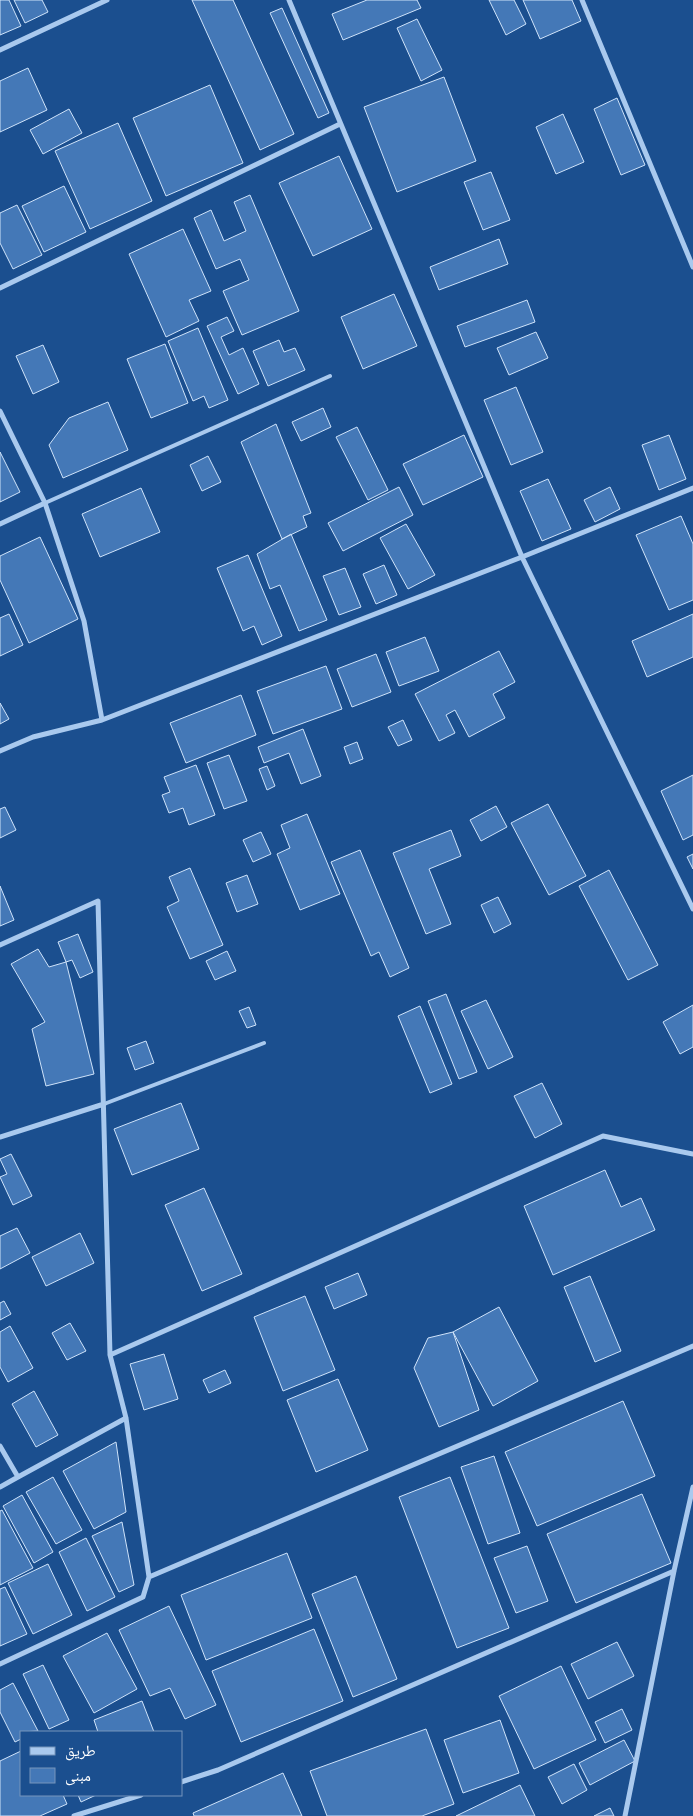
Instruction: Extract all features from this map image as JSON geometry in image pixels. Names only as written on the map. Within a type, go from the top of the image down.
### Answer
[{"type":"street","points":[[0,50],[107,0]]},
{"type":"street","points":[[289,0],[522,557],[693,909]]},
{"type":"street","points":[[582,0],[693,266]]},
{"type":"street","points":[[0,288],[340,124]]},
{"type":"street","points":[[0,411],[45,503],[84,621],[102,720]]},
{"type":"street","points":[[0,750],[33,737],[102,720],[522,557],[693,488]]},
{"type":"street","points":[[0,524],[45,503]]},
{"type":"street","points":[[0,945],[98,901],[110,1355],[126,1418],[149,1577],[142,1597],[0,1664]]},
{"type":"street","points":[[0,1137],[104,1104]]},
{"type":"street","points":[[110,1355],[603,1136],[693,1154]]},
{"type":"street","points":[[149,1577],[693,1346]]},
{"type":"street","points":[[0,1487],[126,1418]]},
{"type":"street","points":[[0,1446],[18,1477]]},
{"type":"street","points":[[625,1816],[674,1571],[693,1487]]},
{"type":"street","points":[[182,1782],[218,1770],[674,1571]]},
{"type":"street","points":[[74,1816],[138,1796]]},
{"type":"lane","points":[[45,503],[330,376]]},
{"type":"lane","points":[[104,1104],[264,1043]]},
{"type":"building","points":[[0,0],[9,0],[21,26],[0,35]]},
{"type":"building","points":[[14,0],[42,0],[48,12],[25,23]]},
{"type":"building","points":[[192,0],[233,0],[294,134],[260,150]]},
{"type":"building","points":[[367,0],[417,0],[421,8],[343,40],[332,14]]},
{"type":"building","points":[[489,0],[514,0],[526,24],[506,35]]},
{"type":"building","points":[[523,0],[572,0],[581,21],[540,39]]},
{"type":"building","points":[[282,8],[329,113],[318,118],[270,13]]},
{"type":"building","points":[[417,19],[442,70],[421,81],[397,28]]},
{"type":"building","points":[[28,68],[47,110],[0,132],[0,81]]},
{"type":"building","points":[[444,77],[476,161],[397,192],[364,107]]},
{"type":"building","points":[[210,85],[243,163],[166,196],[133,118]]},
{"type":"building","points":[[617,98],[645,165],[621,175],[594,109]]},
{"type":"building","points":[[69,109],[82,133],[43,154],[30,130]]},
{"type":"building","points":[[563,114],[584,162],[556,174],[536,127]]},
{"type":"building","points":[[118,123],[152,201],[90,229],[55,151]]},
{"type":"building","points":[[339,156],[372,229],[313,256],[279,183]]},
{"type":"building","points":[[491,172],[510,220],[483,230],[464,182]]},
{"type":"building","points":[[64,186],[86,232],[44,252],[22,206]]},
{"type":"building","points":[[250,195],[299,311],[242,335],[223,291],[249,280],[240,259],[216,269],[194,218],[211,210],[224,241],[246,231],[234,202]]},
{"type":"building","points":[[17,205],[42,255],[13,269],[0,243],[0,213]]},
{"type":"building","points":[[183,229],[211,291],[189,300],[199,321],[166,337],[129,254]]},
{"type":"building","points":[[499,239],[508,264],[439,290],[430,267]]},
{"type":"building","points":[[394,294],[417,346],[363,369],[341,317]]},
{"type":"building","points":[[527,300],[535,322],[465,347],[457,326]]},
{"type":"building","points":[[227,317],[234,331],[221,337],[229,355],[243,348],[259,384],[238,394],[207,326]]},
{"type":"building","points":[[198,328],[228,400],[209,408],[204,396],[193,401],[168,341]]},
{"type":"building","points":[[536,332],[548,358],[509,375],[497,348]]},
{"type":"building","points":[[279,340],[284,352],[295,348],[305,370],[268,386],[253,351]]},
{"type":"building","points":[[165,344],[188,403],[151,418],[127,359]]},
{"type":"building","points":[[43,345],[59,382],[33,394],[16,356]]},
{"type":"building","points":[[516,387],[543,452],[511,465],[484,400]]},
{"type":"building","points":[[108,402],[128,450],[63,478],[49,445],[69,418]]},
{"type":"building","points":[[323,408],[331,427],[301,441],[292,422]]},
{"type":"building","points":[[276,424],[311,513],[303,516],[307,527],[282,539],[241,442]]},
{"type":"building","points":[[357,427],[388,490],[368,500],[336,437]]},
{"type":"building","points":[[464,435],[483,477],[423,505],[403,464]]},
{"type":"building","points":[[669,435],[686,479],[659,490],[642,445]]},
{"type":"building","points":[[0,452],[20,492],[0,502]]},
{"type":"building","points":[[208,456],[221,482],[202,491],[190,465]]},
{"type":"building","points":[[548,479],[571,529],[542,541],[520,491]]},
{"type":"building","points":[[399,487],[413,515],[343,551],[328,523]]},
{"type":"building","points":[[610,487],[620,509],[595,522],[584,500]]},
{"type":"building","points":[[141,488],[160,532],[100,557],[82,514]]},
{"type":"building","points":[[681,516],[693,544],[693,600],[669,610],[636,535]]},
{"type":"building","points":[[406,524],[435,575],[408,589],[380,538]]},
{"type":"building","points":[[291,534],[327,620],[299,631],[280,585],[270,589],[257,554]]},
{"type":"building","points":[[40,537],[78,619],[29,643],[0,580],[0,556]]},
{"type":"building","points":[[248,555],[282,636],[262,645],[254,626],[243,631],[217,568]]},
{"type":"building","points":[[384,565],[397,595],[376,604],[363,574]]},
{"type":"building","points":[[345,568],[361,607],[339,615],[323,576]]},
{"type":"building","points":[[9,614],[23,645],[0,656],[0,618]]},
{"type":"building","points":[[693,614],[693,657],[647,677],[632,641]]},
{"type":"building","points":[[425,637],[439,671],[399,686],[386,652]]},
{"type":"building","points":[[499,651],[515,682],[493,694],[505,718],[469,737],[455,710],[446,715],[455,733],[439,741],[415,694]]},
{"type":"building","points":[[376,654],[391,692],[352,707],[337,669]]},
{"type":"building","points":[[326,666],[342,709],[273,734],[257,691]]},
{"type":"building","points":[[241,695],[256,735],[186,763],[170,723]]},
{"type":"building","points":[[0,703],[9,719],[0,724]]},
{"type":"building","points":[[403,720],[412,740],[398,746],[388,727]]},
{"type":"building","points":[[303,729],[321,776],[301,784],[289,753],[264,763],[258,747]]},
{"type":"building","points":[[357,742],[363,759],[350,764],[344,747]]},
{"type":"building","points":[[229,755],[247,801],[224,809],[207,763]]},
{"type":"building","points":[[196,765],[215,815],[189,825],[183,808],[169,813],[162,795],[170,792],[164,777]]},
{"type":"building","points":[[267,766],[275,786],[267,790],[259,769]]},
{"type":"building","points":[[693,775],[693,835],[683,840],[661,791]]},
{"type":"building","points":[[548,804],[586,876],[549,895],[511,823]]},
{"type":"building","points":[[496,806],[507,827],[481,841],[470,820]]},
{"type":"building","points":[[5,807],[16,830],[0,838],[0,809]]},
{"type":"building","points":[[307,814],[340,894],[300,910],[277,854],[290,848],[281,825]]},
{"type":"building","points":[[451,830],[461,856],[429,869],[451,924],[426,934],[393,853]]},
{"type":"building","points":[[261,832],[271,854],[253,862],[243,840]]},
{"type":"building","points":[[360,850],[409,968],[390,977],[379,952],[371,956],[331,862]]},
{"type":"building","points":[[693,854],[693,869],[687,857]]},
{"type":"building","points":[[190,868],[223,945],[190,959],[167,907],[179,901],[169,877]]},
{"type":"building","points":[[609,870],[658,965],[628,980],[579,886]]},
{"type":"building","points":[[247,875],[258,904],[237,912],[226,883]]},
{"type":"building","points":[[0,886],[14,920],[0,926]]},
{"type":"building","points":[[498,897],[511,924],[494,933],[481,905]]},
{"type":"building","points":[[78,934],[93,972],[80,978],[72,960],[66,962],[58,942]]},
{"type":"building","points":[[38,949],[49,967],[66,962],[94,1074],[46,1086],[32,1029],[45,1022],[11,964]]},
{"type":"building","points":[[227,951],[236,971],[215,980],[206,961]]},
{"type":"building","points":[[446,994],[477,1072],[459,1079],[428,1001]]},
{"type":"building","points":[[486,1000],[513,1057],[488,1069],[461,1011]]},
{"type":"building","points":[[693,1005],[693,1047],[680,1054],[663,1022]]},
{"type":"building","points":[[420,1006],[452,1084],[430,1093],[398,1016]]},
{"type":"building","points":[[249,1007],[256,1025],[247,1028],[239,1011]]},
{"type":"building","points":[[146,1041],[154,1063],[135,1070],[127,1048]]},
{"type":"building","points":[[542,1083],[562,1124],[535,1138],[514,1096]]},
{"type":"building","points":[[181,1103],[199,1149],[132,1175],[114,1129]]},
{"type":"building","points":[[11,1154],[32,1196],[13,1205],[0,1177],[7,1174],[0,1159]]},
{"type":"building","points":[[605,1170],[621,1207],[641,1198],[655,1230],[553,1275],[524,1206]]},
{"type":"building","points":[[204,1188],[242,1274],[202,1291],[165,1205]]},
{"type":"building","points":[[17,1228],[30,1253],[0,1269],[0,1236]]},
{"type":"building","points":[[80,1233],[94,1263],[46,1286],[32,1257]]},
{"type":"building","points":[[358,1273],[367,1295],[334,1309],[325,1287]]},
{"type":"building","points":[[590,1276],[621,1351],[595,1362],[564,1287]]},
{"type":"building","points":[[305,1296],[335,1370],[283,1391],[254,1317]]},
{"type":"building","points":[[4,1301],[11,1314],[0,1320],[0,1303]]},
{"type":"building","points":[[499,1307],[538,1381],[493,1406],[453,1332]]},
{"type":"building","points":[[70,1323],[86,1351],[67,1360],[52,1333]]},
{"type":"building","points":[[10,1326],[33,1368],[8,1382],[0,1367],[0,1332]]},
{"type":"building","points":[[453,1332],[479,1410],[439,1427],[414,1368],[428,1338]]},
{"type":"building","points":[[164,1354],[178,1399],[144,1410],[130,1364]]},
{"type":"building","points":[[225,1370],[231,1383],[209,1393],[203,1380]]},
{"type":"building","points":[[338,1379],[368,1450],[316,1472],[287,1400]]},
{"type":"building","points":[[34,1391],[58,1435],[36,1447],[12,1404]]},
{"type":"building","points":[[623,1401],[655,1476],[537,1526],[505,1452]]},
{"type":"building","points":[[116,1442],[126,1512],[94,1529],[63,1471]]},
{"type":"building","points":[[494,1456],[520,1533],[488,1544],[461,1467]]},
{"type":"building","points":[[53,1477],[82,1530],[56,1544],[26,1492]]},
{"type":"building","points":[[450,1477],[509,1628],[457,1648],[399,1497]]},
{"type":"building","points":[[642,1494],[671,1563],[576,1603],[547,1534]]},
{"type":"building","points":[[22,1495],[53,1552],[34,1563],[3,1506]]},
{"type":"building","points":[[2,1510],[33,1568],[0,1585],[0,1511]]},
{"type":"building","points":[[122,1522],[134,1585],[119,1592],[92,1536]]},
{"type":"building","points":[[86,1538],[115,1597],[87,1611],[59,1552]]},
{"type":"building","points":[[527,1546],[548,1601],[516,1613],[494,1558]]},
{"type":"building","points":[[287,1553],[312,1618],[206,1660],[181,1595]]},
{"type":"building","points":[[48,1564],[72,1615],[33,1634],[8,1583]]},
{"type":"building","points":[[356,1576],[397,1679],[353,1697],[312,1594]]},
{"type":"building","points":[[5,1587],[27,1634],[0,1646],[0,1589]]},
{"type":"building","points":[[169,1606],[216,1705],[185,1719],[170,1688],[150,1696],[119,1630]]},
{"type":"building","points":[[314,1629],[343,1701],[241,1742],[212,1671]]},
{"type":"building","points":[[107,1633],[137,1689],[94,1713],[63,1656]]},
{"type":"building","points":[[617,1642],[634,1676],[588,1699],[571,1664]]},
{"type":"building","points":[[43,1665],[69,1720],[49,1729],[23,1674]]},
{"type":"building","points":[[561,1666],[596,1740],[534,1769],[499,1696]]},
{"type":"building","points":[[13,1683],[38,1731],[20,1731],[20,1740],[15,1742],[0,1712],[0,1690]]},
{"type":"building","points":[[142,1701],[154,1731],[98,1731],[94,1720]]},
{"type":"building","points":[[622,1709],[632,1730],[605,1743],[595,1722]]},
{"type":"building","points":[[500,1720],[519,1773],[463,1793],[444,1740]]},
{"type":"building","points":[[426,1729],[454,1804],[422,1816],[327,1816],[310,1771]]},
{"type":"building","points":[[624,1740],[635,1761],[590,1785],[579,1763]]},
{"type":"building","points":[[20,1751],[20,1796],[63,1796],[67,1804],[40,1816],[0,1816],[0,1761]]},
{"type":"building","points":[[574,1764],[587,1790],[562,1804],[548,1777]]},
{"type":"building","points":[[283,1773],[302,1816],[194,1816],[193,1813]]},
{"type":"building","points":[[520,1785],[535,1816],[456,1816]]},
{"type":"building","points":[[78,1796],[94,1796],[81,1802]]},
{"type":"building","points":[[610,1808],[614,1816],[594,1816]]}]
